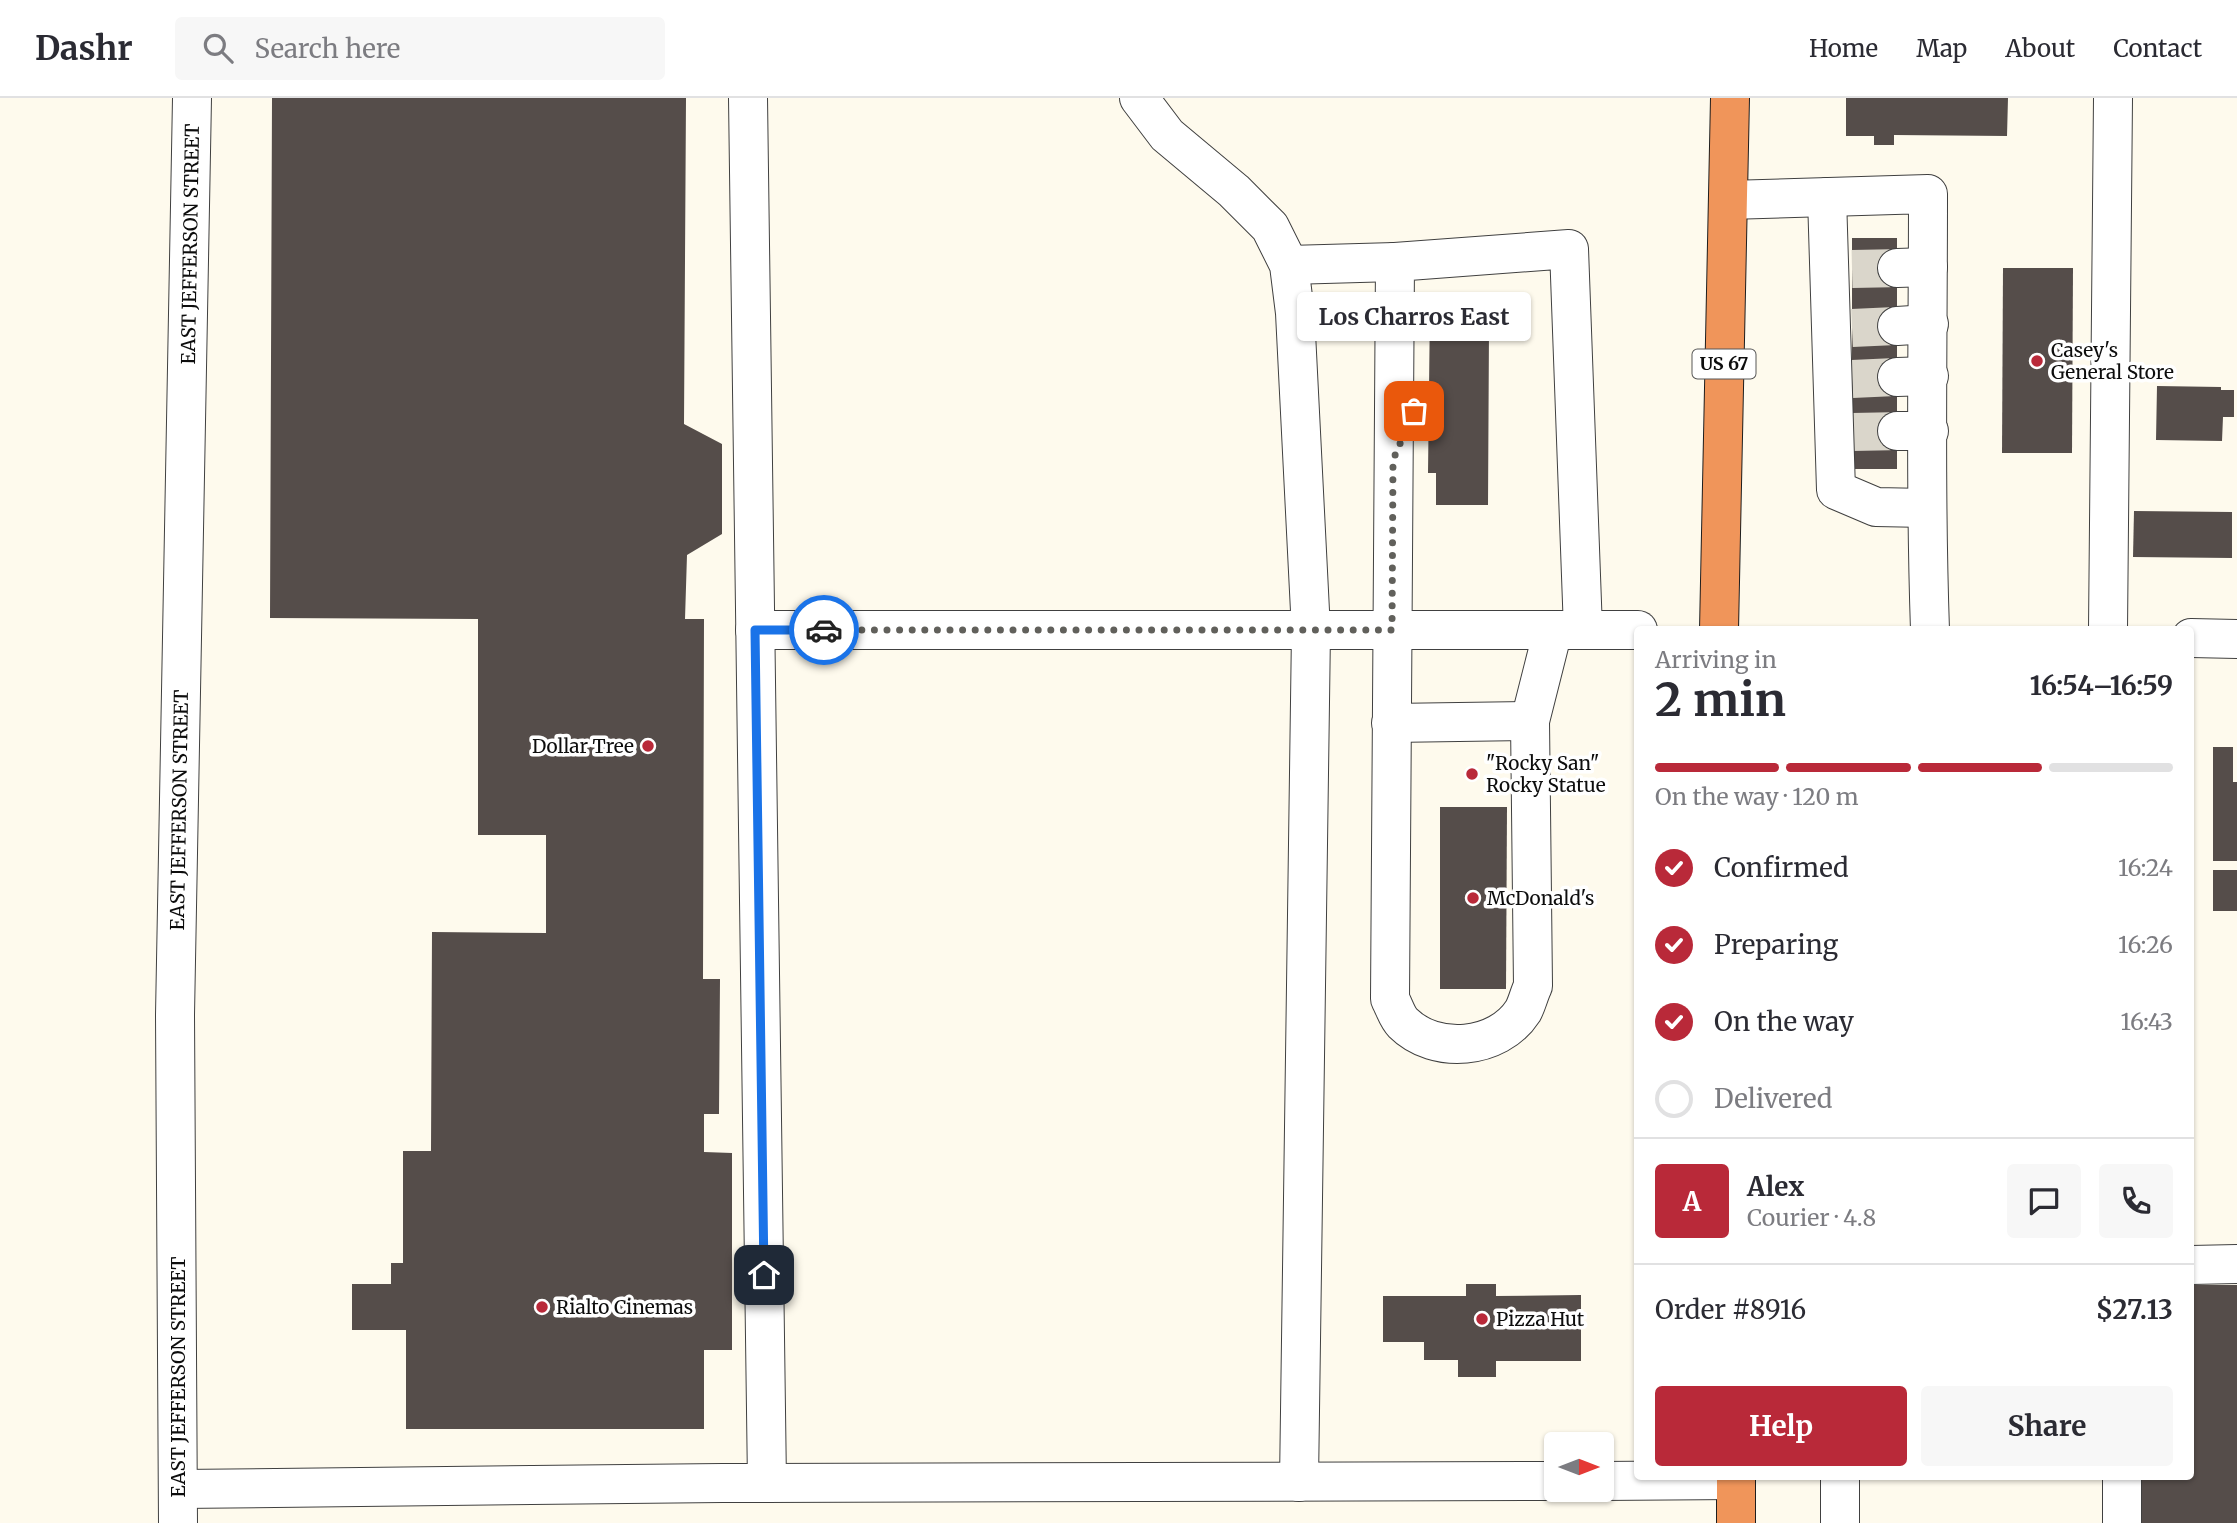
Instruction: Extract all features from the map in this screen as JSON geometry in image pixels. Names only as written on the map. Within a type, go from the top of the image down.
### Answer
[{"type":"highway","name":"US 67","points":[[1719,626],[1730,98]]},
{"type":"highway","points":[[1736,1480],[1736,1523]]},
{"type":"street","name":"EAST JEFFERSON STREET","points":[[178,1506],[175,1015],[192,98]]},
{"type":"street","points":[[748,98],[767,1483]]},
{"type":"street","points":[[1139,98],[1167,135],[1234,191],[1270,227],[1289,265],[1296,313],[1311,631],[1299,1482]]},
{"type":"street","points":[[2108,626],[2113,98]]},
{"type":"street","points":[[1728,200],[1928,194],[1913,267],[1913,431],[1926,508],[1930,626]]},
{"type":"street","points":[[1827,197],[1841,269],[1843,432],[1836,490],[1876,508],[1926,508]]},
{"type":"street","points":[[1289,265],[1395,262],[1569,249],[1568,630],[1530,720],[1532,986],[1522,1012],[1500,1034],[1464,1046],[1423,1037],[1402,1022],[1390,999],[1395,262]]},
{"type":"street","points":[[1393,460],[1414,411],[1416,295],[1426,283],[1467,278],[1493,255]]},
{"type":"street","points":[[755,630],[1634,630]]},
{"type":"street","points":[[2194,638],[2237,639]]},
{"type":"street","points":[[1391,723],[1530,720]]},
{"type":"street","points":[[2194,1265],[2237,1264]]},
{"type":"street","points":[[1614,1481],[1668,1480]]},
{"type":"street","points":[[1840,1480],[1840,1523]]},
{"type":"street","points":[[2122,1480],[2122,1523]]},
{"type":"street","points":[[178,1506],[767,1483],[1544,1481]]},
{"type":"building","points":[[272,98],[686,98],[684,424],[722,444],[722,534],[687,555],[685,619],[704,619],[703,979],[720,979],[719,1114],[704,1114],[704,1152],[732,1153],[732,1350],[704,1350],[704,1429],[406,1429],[406,1330],[352,1330],[352,1284],[391,1284],[391,1263],[403,1263],[403,1151],[431,1151],[432,932],[546,933],[546,835],[478,835],[478,619],[270,618]]},
{"type":"building","points":[[1846,98],[2008,98],[2007,136],[1894,135],[1894,145],[1874,145],[1874,136],[1846,136]]},
{"type":"building","points":[[1852,238],[1897,238],[1897,469],[1852,469]]},
{"type":"building","name":"Casey's General Store","points":[[2003,268],[2073,268],[2072,453],[2002,453]]},
{"type":"building","points":[[1436,299],[1454,299],[1454,328],[1489,328],[1488,505],[1436,505],[1436,473],[1428,473],[1430,305],[1436,305]]},
{"type":"building","points":[[2157,386],[2221,387],[2221,390],[2234,390],[2234,417],[2223,417],[2222,441],[2156,440]]},
{"type":"building","points":[[2134,511],[2232,512],[2232,558],[2133,557]]},
{"type":"building","points":[[2213,747],[2233,747],[2233,782],[2237,782],[2237,861],[2213,861]]},
{"type":"building","name":"McDonald's","points":[[1440,807],[1507,807],[1506,989],[1440,989]]},
{"type":"building","points":[[2213,870],[2237,870],[2237,911],[2213,911]]},
{"type":"building","name":"Pizza Hut","points":[[1466,1284],[1496,1284],[1496,1296],[1581,1295],[1581,1361],[1496,1361],[1496,1377],[1458,1377],[1458,1360],[1424,1360],[1424,1342],[1383,1342],[1383,1296],[1466,1296]]},
{"type":"building","points":[[2194,1285],[2237,1285],[2237,1523],[2128,1523],[2128,1480],[2194,1480]]},
{"type":"tunnel","points":[[1852,269],[1897,268]]},
{"type":"tunnel","points":[[1852,328],[1897,326]]},
{"type":"tunnel","points":[[1852,379],[1897,377]]},
{"type":"tunnel","points":[[1852,432],[1897,431]]},
{"type":"way so far","points":[[824,630],[1392,630],[1393,460],[1414,411]]},
{"type":"place","name":"Casey's General Store","points":[[2037,361]]},
{"type":"place","name":"Los Charros East","points":[[1414,411]]},
{"type":"place","name":"Dollar Tree","points":[[648,746]]},
{"type":"place","name":"\"Rocky San\" Rocky Statue","points":[[1472,774]]},
{"type":"place","name":"McDonald's","points":[[1473,898]]},
{"type":"place","name":"Rialto Cinemas","points":[[542,1307]]},
{"type":"place","name":"Pizza Hut","points":[[1482,1319]]},
{"type":"route","points":[[764,1275],[755,630],[824,630]]}]
